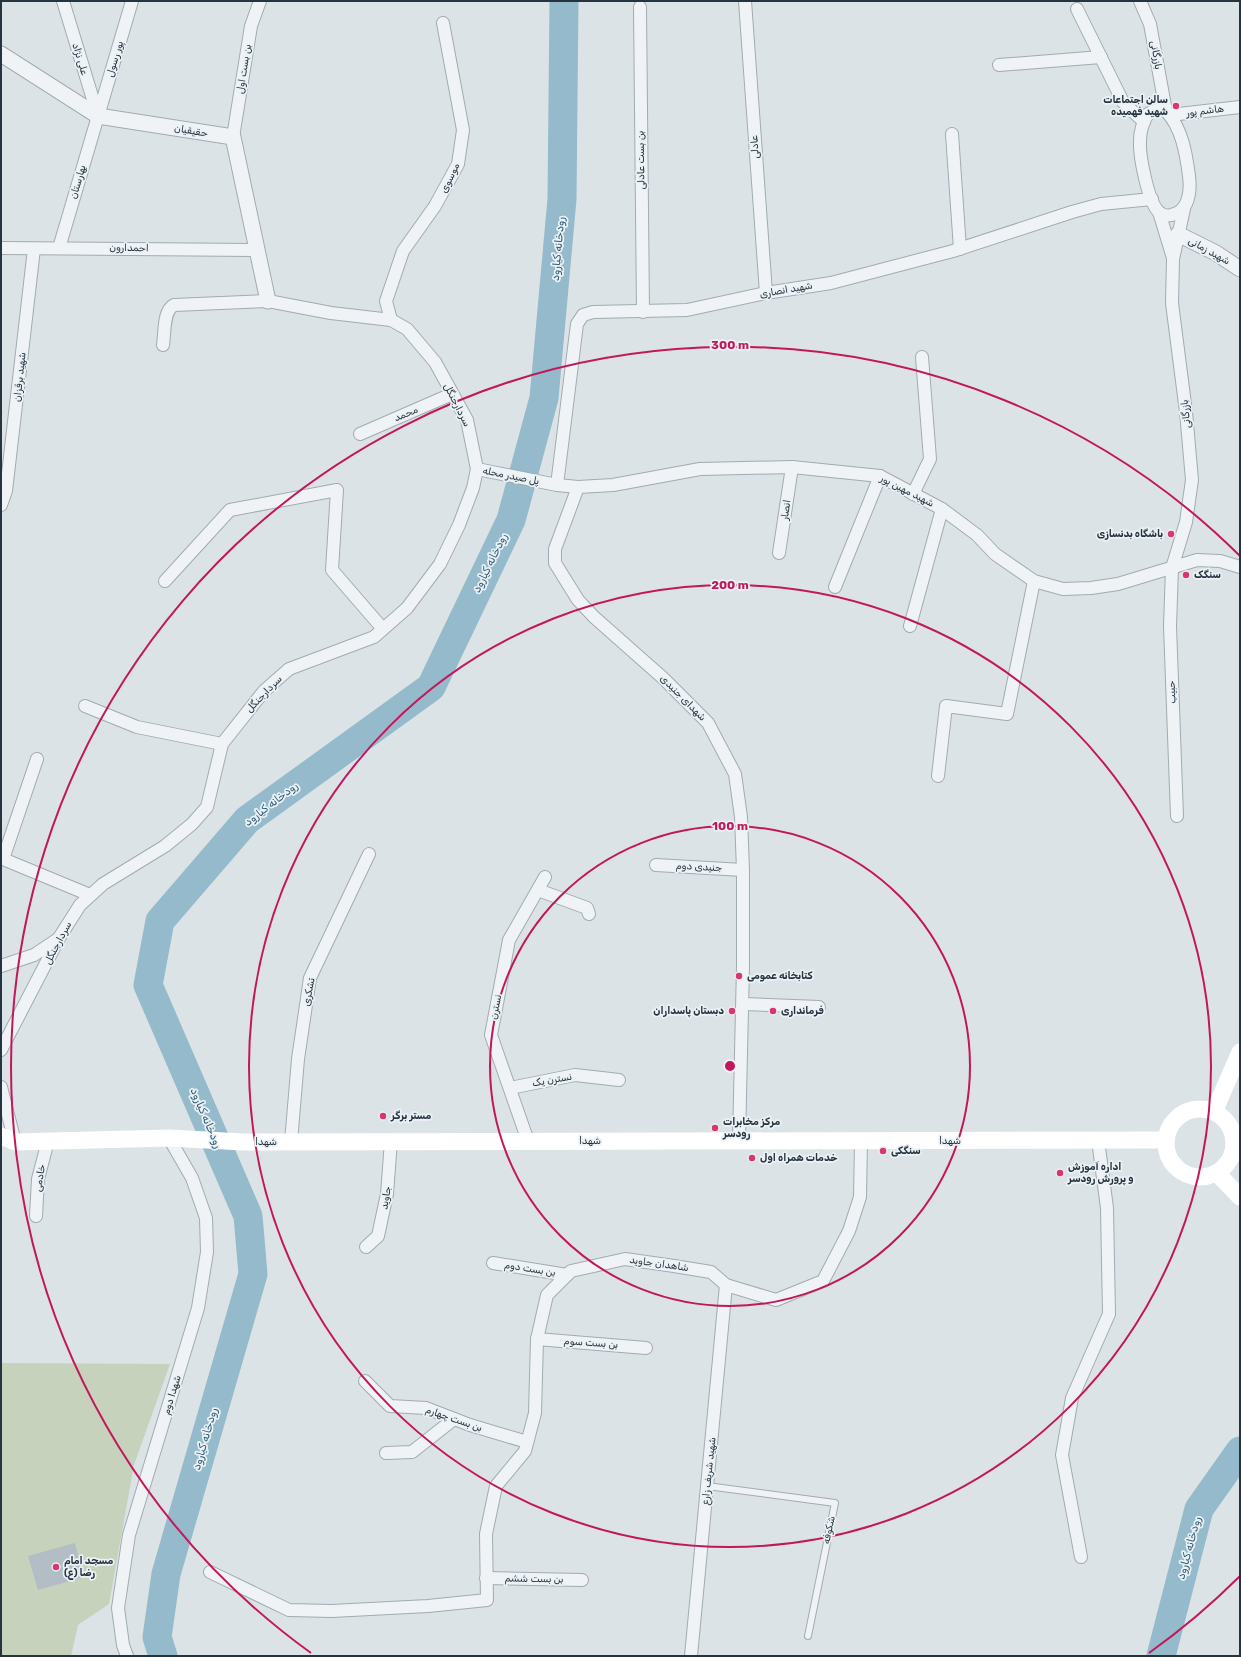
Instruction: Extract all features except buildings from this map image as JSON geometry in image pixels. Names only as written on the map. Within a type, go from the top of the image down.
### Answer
[{"type":"main road","points":[[1214,1112],[1240,1052]]},
{"type":"main road","points":[[1203,1109],[1214,1112],[1229,1126],[1233,1136],[1234,1147],[1232,1157],[1226,1166],[1217,1173],[1208,1177],[1197,1178],[1186,1175],[1177,1169],[1170,1161],[1166,1151],[1168,1130],[1174,1121],[1182,1114],[1192,1110],[1203,1109]]},
{"type":"main road","name":"شهدا","points":[[6,1143],[169,1138],[243,1142],[1166,1140]]},
{"type":"main road","points":[[1217,1173],[1240,1197]]},
{"type":"street","name":"علی نژاد","points":[[63,1],[98,116]]},
{"type":"street","name":"پور رسول","points":[[98,116],[132,1]]},
{"type":"street","name":"بن بست اول","points":[[233,137],[251,26],[260,1]]},
{"type":"street","name":"عادلی","points":[[745,1],[766,293]]},
{"type":"street","name":"بازرگانی","points":[[1140,1],[1150,24],[1168,113],[1177,128],[1185,149],[1189,178],[1188,196],[1173,259],[1172,303],[1186,412],[1192,480],[1186,522],[1172,568]]},
{"type":"street","name":"بن بست عادلی","points":[[640,8],[643,312]]},
{"type":"street","points":[[1076,9],[1123,102],[1144,122],[1140,139],[1141,162],[1152,199],[1159,212],[1173,259]]},
{"type":"street","name":"موسوی","points":[[391,320],[386,301],[403,251],[435,206],[458,164],[463,130],[443,23]]},
{"type":"street","name":"حقیقیان","points":[[1,54],[98,116],[233,137]]},
{"type":"street","points":[[999,65],[1101,57]]},
{"type":"street","name":"هاشم پور","points":[[1144,122],[1149,113],[1159,109],[1168,113],[1240,107]]},
{"type":"street","name":"بهارستان","points":[[59,248],[98,116]]},
{"type":"street","points":[[952,134],[960,249]]},
{"type":"street","points":[[233,137],[268,300]]},
{"type":"street","name":"شهید انصاری","points":[[557,485],[577,324],[583,316],[593,312],[687,310],[766,293],[831,283],[960,249],[1094,206],[1152,199]]},
{"type":"street","points":[[1159,212],[1168,216],[1177,214],[1184,209]]},
{"type":"street","name":"شهید زمانی","points":[[1178,234],[1216,253],[1240,269]]},
{"type":"street","name":"احمدارون","points":[[1,248],[257,250]]},
{"type":"street","name":"شهید برقزان","points":[[1,505],[6,491],[34,249]]},
{"type":"street","points":[[163,345],[167,312],[174,304],[268,300],[331,312],[391,320]]},
{"type":"street","name":"سردارجنگل","points":[[1,1050],[2,1045],[42,974],[59,938],[80,905],[103,884],[165,846],[192,824],[207,807],[222,744],[264,691],[289,669],[374,637],[407,608],[440,564],[460,525],[473,488],[477,469],[467,420],[452,394],[430,357],[407,329],[391,320]]},
{"type":"street","points":[[913,494],[930,460],[922,357]]},
{"type":"street","name":"محمد","points":[[360,434],[452,394]]},
{"type":"street","name":"شهید مهین پور","points":[[544,482],[578,487],[613,485],[700,469],[792,467],[880,476],[942,509],[978,535],[995,554],[1034,581],[1063,589],[1091,588],[1118,584],[1197,560],[1208,559],[1230,563],[1240,567]]},
{"type":"street","name":"انصار","points":[[779,553],[792,467]]},
{"type":"street","name":"پل صیدر محله","points":[[477,469],[544,482]]},
{"type":"street","points":[[835,587],[880,476]]},
{"type":"street","name":"شهدای جنیدی","points":[[578,487],[555,549],[555,563],[565,581],[583,605],[663,678],[708,723],[735,774],[741,817],[743,870],[743,1004],[739,1140]]},
{"type":"street","points":[[165,581],[230,510],[337,490],[332,570],[383,629]]},
{"type":"street","points":[[910,626],[942,509]]},
{"type":"street","name":"حبیب","points":[[1172,568],[1170,626],[1177,816]]},
{"type":"street","points":[[938,776],[946,706],[1007,714],[1034,581]]},
{"type":"street","points":[[85,706],[137,727],[222,744]]},
{"type":"street","points":[[37,759],[3,859],[90,895]]},
{"type":"street","name":"تشکری","points":[[291,1142],[298,1059],[310,978],[369,854]]},
{"type":"street","name":"جنیدی دوم","points":[[656,865],[743,870]]},
{"type":"street","name":"نسترن","points":[[528,1141],[491,1035],[509,940],[546,877]]},
{"type":"street","points":[[538,890],[587,908],[589,914]]},
{"type":"street","points":[[1,966],[34,955],[59,938]]},
{"type":"street","points":[[743,1004],[819,1007]]},
{"type":"street","name":"نسترن یک","points":[[510,1088],[575,1075],[618,1080]]},
{"type":"street","points":[[1,1087],[6,1143]]},
{"type":"street","name":"شهدا دوم","points":[[127,1656],[123,1645],[118,1608],[129,1535],[198,1308],[207,1252],[206,1218],[192,1178],[169,1138]]},
{"type":"street","points":[[1081,1557],[1062,1455],[1072,1398],[1109,1314],[1107,1208],[1098,1140]]},
{"type":"street","name":"خادمی","points":[[36,1216],[38,1179],[48,1141]]},
{"type":"street","name":"شاهدان جاوید","points":[[210,1572],[289,1610],[332,1611],[428,1606],[486,1600],[486,1534],[496,1486],[525,1451],[535,1413],[537,1339],[547,1295],[571,1271],[625,1259],[712,1272],[726,1286],[776,1300],[823,1280],[849,1231],[860,1197],[861,1141]]},
{"type":"street","name":"جاوید","points":[[366,1248],[378,1236],[387,1194],[391,1142]]},
{"type":"street","name":"بن بست دوم","points":[[494,1263],[566,1275]]},
{"type":"street","name":"شهید شریف زارع","points":[[691,1656],[726,1286]]},
{"type":"street","name":"بن بست سوم","points":[[537,1339],[646,1348]]},
{"type":"street","name":"بن بست چهارم","points":[[364,1381],[390,1406],[426,1408],[454,1419],[527,1442]]},
{"type":"street","points":[[386,1453],[412,1452],[454,1419]]},
{"type":"street","name":"بن بست ششم","points":[[486,1578],[582,1580]]},
{"type":"lane","name":"شکوفه","points":[[707,1486],[835,1503],[808,1636]]},
{"type":"green space","points":[[1,1363],[170,1364],[134,1465],[109,1604],[78,1625],[71,1656],[1,1656]]},
{"type":"waterway","name":"رودخانه کیارود","points":[[163,1656],[157,1637],[166,1574],[253,1274],[248,1216],[148,985],[160,921],[247,820],[431,687],[511,520],[544,398],[562,199],[564,1]]},
{"type":"waterway","name":"رودخانه کیارود","points":[[1161,1656],[1199,1509],[1240,1451]]},
{"type":"place","name":"سالن اجتماعات شهید فهمیده","points":[[1176,106]]},
{"type":"place","name":"باشگاه بدنسازى","points":[[1171,534]]},
{"type":"place","name":"سنگک","points":[[1186,575]]},
{"type":"place","name":"کتابخانه عمومى","points":[[739,976]]},
{"type":"place","name":"دبستان پاسداران","points":[[732,1011]]},
{"type":"place","name":"فرماندارى","points":[[773,1011]]},
{"type":"place","name":"مستر برگر","points":[[383,1116]]},
{"type":"place","name":"مرکز مخابرات رودسر","points":[[715,1128]]},
{"type":"place","name":"سنگکى","points":[[883,1151]]},
{"type":"place","name":"خدمات همراه اول","points":[[752,1158]]},
{"type":"place","name":"اداره آموزش و پرورش رودسر","points":[[1060,1173]]},
{"type":"place","name":"مسجد امام رضا (ع)","points":[[56,1567]]}]
